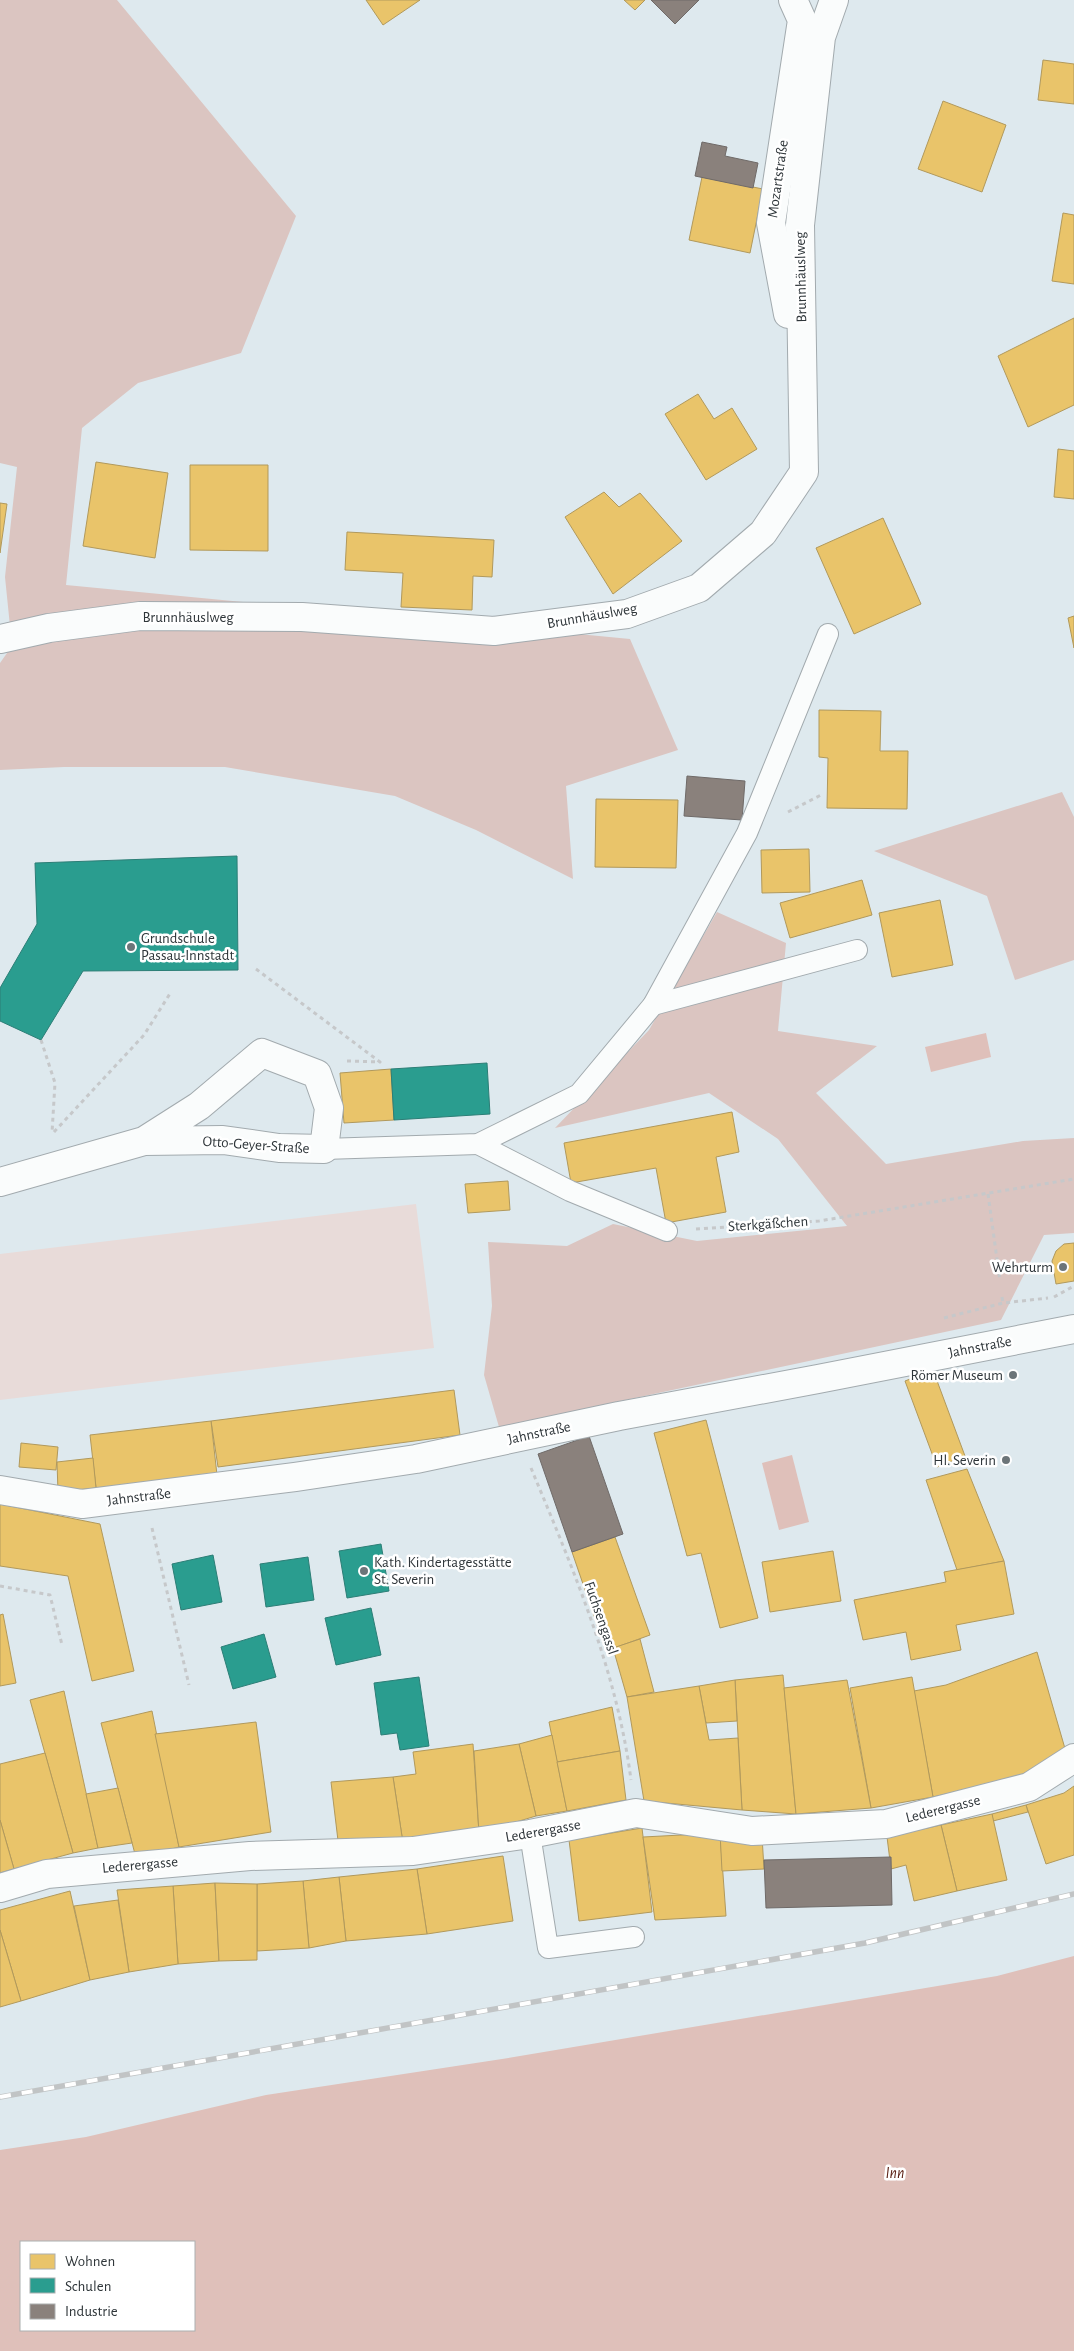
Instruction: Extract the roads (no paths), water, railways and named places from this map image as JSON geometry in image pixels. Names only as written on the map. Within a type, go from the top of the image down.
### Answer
[{"type":"street","name":"Mozartstraße","points":[[793,0],[802,20],[771,223],[803,389]]},
{"type":"street","name":"Brunnhäuslweg","points":[[0,639],[49,628],[140,616],[302,617],[494,631],[627,614],[699,588],[763,533],[804,472],[800,225],[821,37],[834,0]]},
{"type":"street","name":"Otto-Geyer-Straße","points":[[0,1182],[144,1141],[223,1140],[279,1148],[324,1149],[329,1108],[318,1074],[262,1053],[198,1106],[144,1141]]},
{"type":"street","name":"Jahnstraße","points":[[0,1490],[82,1504],[295,1477],[407,1460],[619,1416],[818,1380],[1074,1329]]},
{"type":"street","name":"Lederergasse","points":[[0,1888],[47,1874],[250,1856],[413,1852],[530,1834],[636,1813],[752,1831],[886,1824],[1029,1788],[1074,1758]]},
{"type":"lane","points":[[324,1149],[478,1144],[579,1094],[653,1005],[747,833],[828,634]]},
{"type":"lane","points":[[653,1005],[857,950]]},
{"type":"lane","points":[[478,1144],[570,1191],[667,1231]]},
{"type":"lane","points":[[530,1834],[548,1948],[634,1937]]},
{"type":"water","points":[[986,1033],[991,1057],[931,1072],[925,1047]]},
{"type":"water","points":[[792,1455],[809,1522],[779,1530],[762,1463]]},
{"type":"water","name":"Inn","points":[[1074,1956],[1074,2351],[0,2351],[0,2150],[86,2137],[266,2095],[502,2059],[997,1976]]},
{"type":"railway","points":[[0,2097],[865,1943],[1074,1894]]},
{"type":"place","name":"Grundschule Passau-Innstadt","points":[[131,947]]},
{"type":"place","name":"Wehrturm","points":[[1063,1267]]},
{"type":"place","name":"Römer Museum","points":[[1013,1375]]},
{"type":"place","name":"Hl. Severin","points":[[1006,1460]]},
{"type":"place","name":"Kath. Kindertagesstätte St. Severin","points":[[364,1571]]}]
